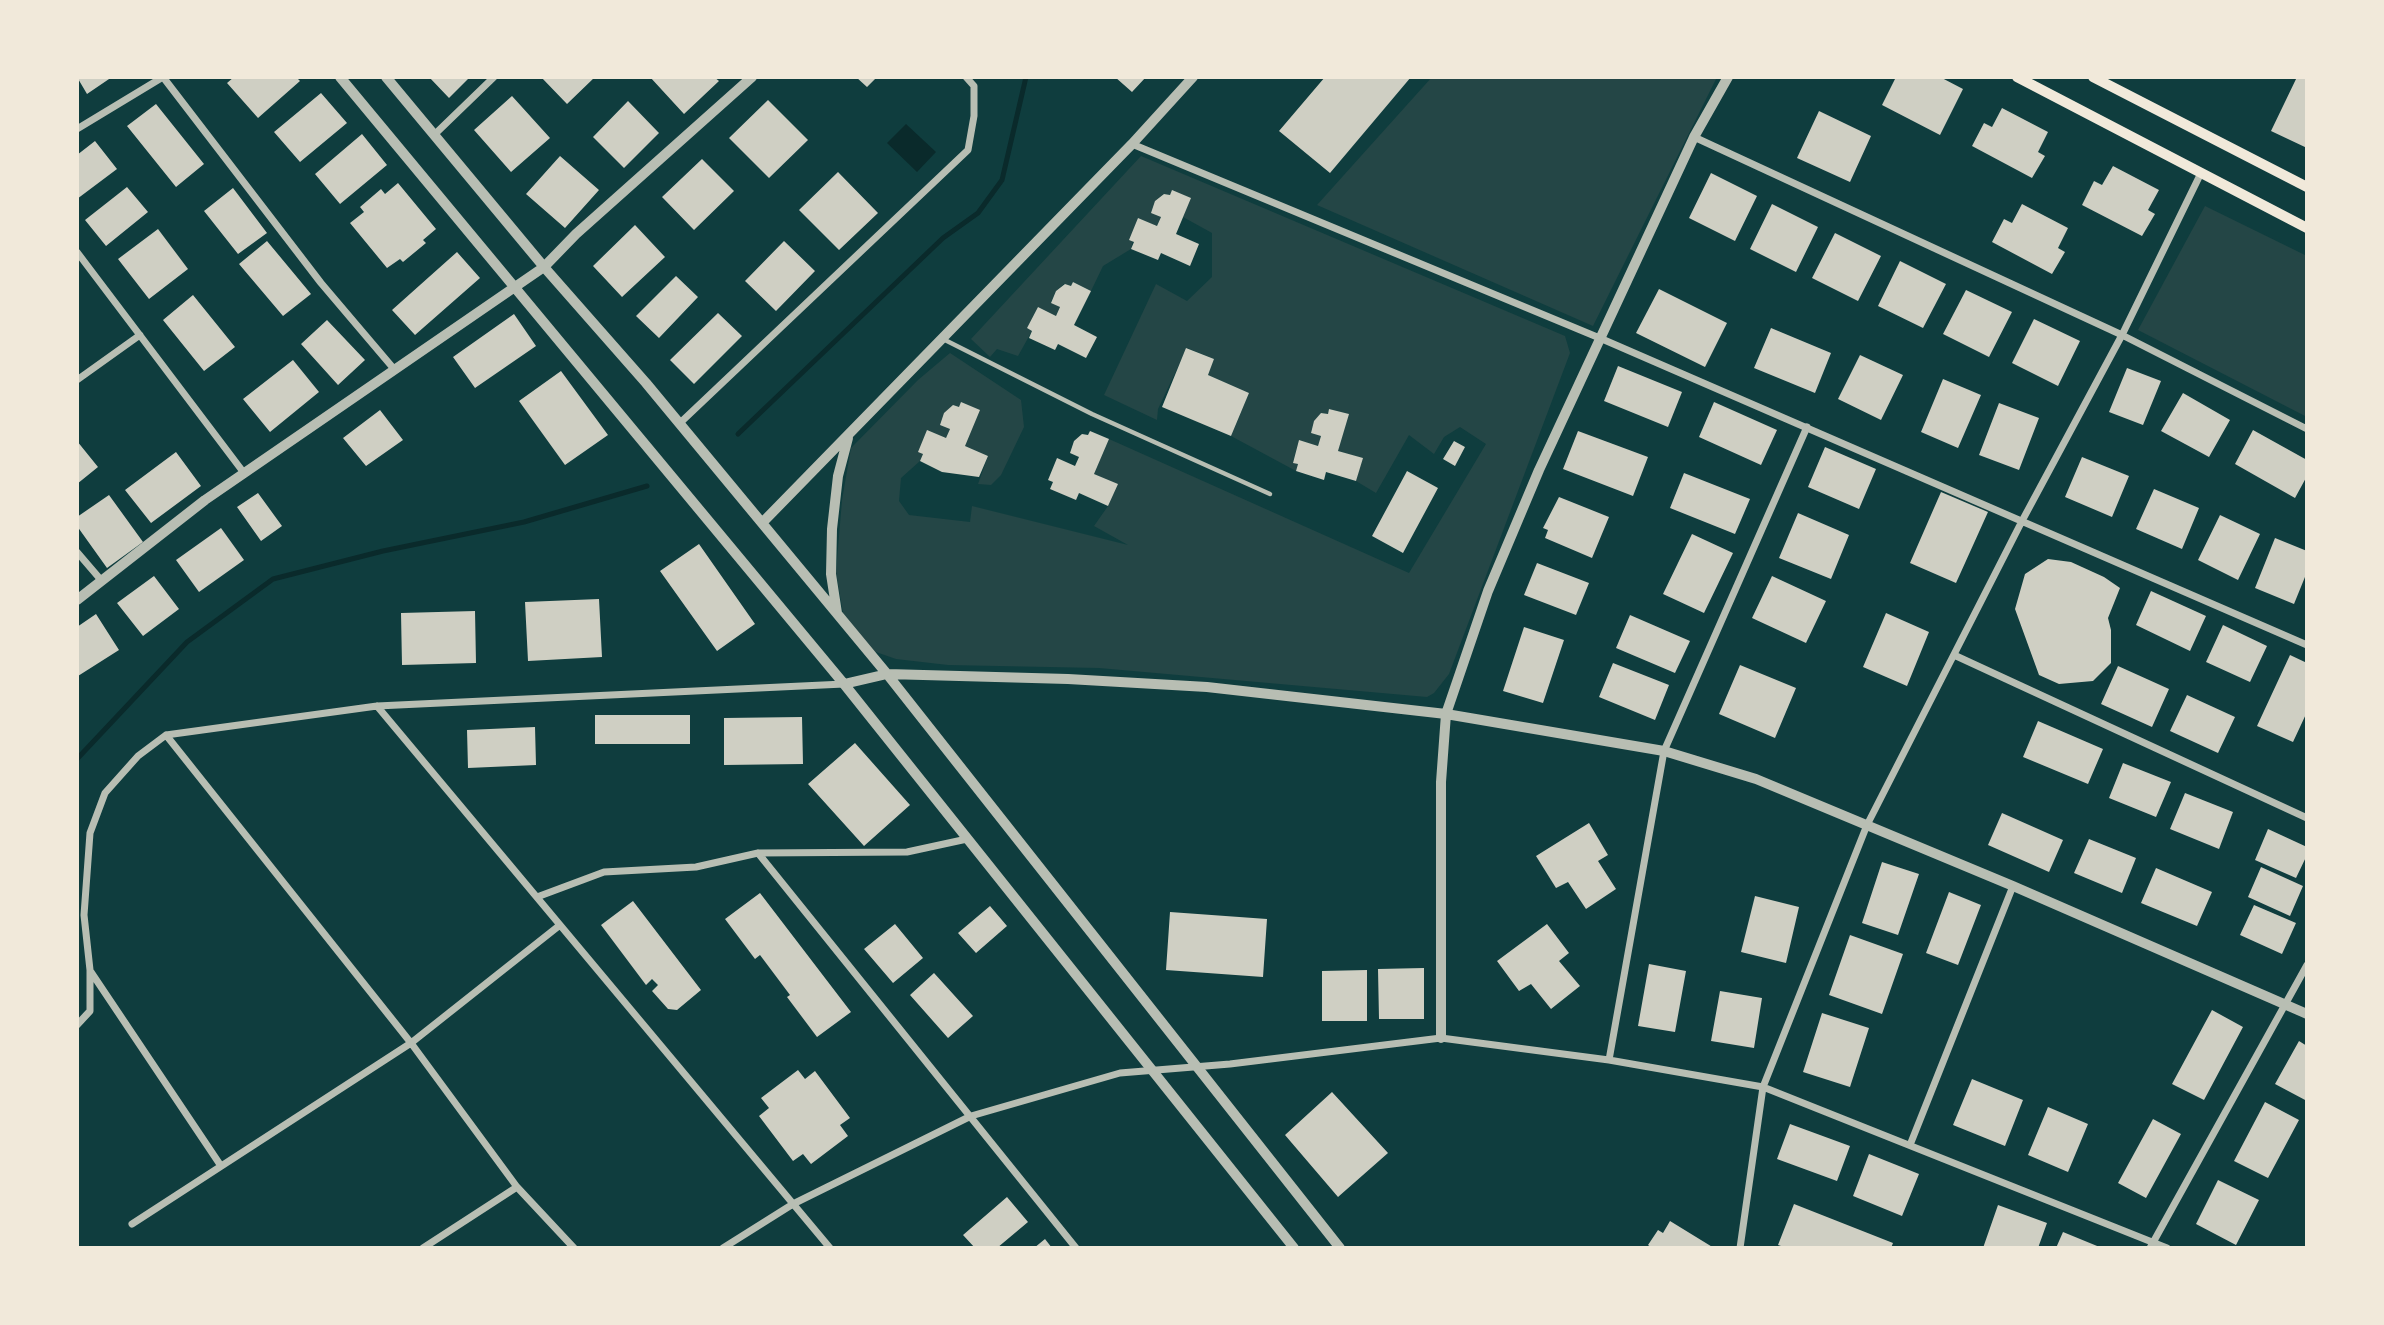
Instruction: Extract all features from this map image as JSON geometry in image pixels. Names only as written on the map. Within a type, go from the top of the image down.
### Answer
[{"type":"main road","points":[[2017,77],[2307,228]]},
{"type":"main road","points":[[2094,77],[2307,187]]},
{"type":"street","points":[[77,129],[163,77],[321,283],[394,369]]},
{"type":"street","points":[[340,77],[844,684],[1294,1248]]},
{"type":"street","points":[[386,77],[544,267],[680,423],[887,674],[1340,1248]]},
{"type":"street","points":[[434,135],[494,77]]},
{"type":"street","points":[[735,77],[743,86]]},
{"type":"street","points":[[77,600],[244,473],[544,267],[576,234],[752,77]]},
{"type":"street","points":[[680,423],[968,150],[974,117],[974,86],[967,77]]},
{"type":"street","points":[[762,523],[1194,77]]},
{"type":"street","points":[[1441,1038],[1441,782],[1446,714],[1488,591],[1539,470],[1694,137],[1728,77]]},
{"type":"street","points":[[1694,137],[2122,335],[2307,429]]},
{"type":"street","points":[[1132,144],[1602,339],[2307,645]]},
{"type":"street","points":[[1740,1248],[1763,1087],[1867,825],[2022,521],[2122,335],[2201,173]]},
{"type":"street","points":[[77,252],[244,473]]},
{"type":"street","points":[[77,380],[140,335]]},
{"type":"street","points":[[1609,1060],[1664,751],[1807,427]]},
{"type":"street","points":[[838,614],[831,574],[832,529],[838,476],[849,435]]},
{"type":"street","points":[[77,552],[101,580]]},
{"type":"street","points":[[1954,654],[2307,818]]},
{"type":"street","points":[[77,1026],[90,1011],[90,970],[85,915],[90,833],[105,793],[138,756],[166,735],[376,706],[844,684],[887,674],[1068,678],[1207,687],[1446,714],[1664,751],[1756,779],[2013,886],[2307,1014]]},
{"type":"street","points":[[376,706],[830,1248]]},
{"type":"street","points":[[166,735],[411,1043],[517,1187],[574,1248]]},
{"type":"street","points":[[537,897],[604,872],[696,867],[758,853],[907,852],[967,839]]},
{"type":"street","points":[[758,853],[1076,1248]]},
{"type":"street","points":[[1910,1145],[2013,886]]},
{"type":"street","points":[[132,1224],[411,1043],[559,925]]},
{"type":"street","points":[[2152,1245],[2307,965]]},
{"type":"street","points":[[90,970],[221,1166]]},
{"type":"street","points":[[723,1248],[793,1204],[971,1116],[1120,1073],[1230,1064],[1441,1038],[1609,1060],[1763,1087],[2152,1245],[2167,1248]]},
{"type":"street","points":[[423,1248],[517,1187]]},
{"type":"lane","points":[[942,339],[1092,414],[1270,494]]},
{"type":"shaded area","points":[[1432,77],[1717,77],[1593,326],[1317,205]]},
{"type":"shaded area","points":[[906,124],[936,152],[917,172],[887,143]]},
{"type":"shaded area","points":[[1141,156],[1565,336],[1570,353],[1449,674],[1434,693],[1427,697],[1099,668],[948,665],[896,659],[873,651],[843,613],[836,572],[842,500],[851,448],[918,380],[950,353],[1021,400],[1024,427],[1001,475],[991,485],[978,484],[988,456],[965,446],[950,429],[946,438],[923,454],[920,461],[901,478],[899,501],[909,515],[970,522],[972,506],[1128,545],[1094,526],[1108,506],[1117,484],[1094,474],[1109,439],[1409,573],[1486,444],[1460,427],[1444,437],[1434,454],[1409,435],[1376,493],[1356,481],[1362,458],[1338,451],[1348,414],[1329,409],[1328,414],[1321,413],[1314,422],[1311,433],[1321,436],[1318,446],[1299,440],[1293,462],[1298,464],[1296,471],[1231,436],[1249,393],[1208,375],[1214,359],[1187,348],[1158,409],[1157,420],[1104,395],[1156,284],[1187,301],[1212,277],[1212,233],[1183,217],[1190,198],[1172,191],[1170,195],[1164,194],[1155,201],[1161,217],[1157,226],[1138,218],[1131,249],[1103,266],[1091,291],[1073,282],[1071,286],[1064,284],[1056,291],[1051,302],[1060,307],[1056,316],[1038,307],[1027,328],[1032,331],[1018,356],[997,349],[990,357],[971,339]]},
{"type":"shaded area","points":[[2205,206],[2307,256],[2307,417],[2138,330]]},
{"type":"building","points":[[77,77],[112,77],[87,94]]},
{"type":"building","points":[[234,77],[296,77],[300,81],[258,118],[227,83]]},
{"type":"building","points":[[429,77],[470,77],[449,98]]},
{"type":"building","points":[[541,77],[595,77],[567,104]]},
{"type":"building","points":[[650,77],[714,77],[719,81],[684,114]]},
{"type":"building","points":[[856,77],[877,77],[867,87]]},
{"type":"building","points":[[1115,77],[1146,77],[1132,92]]},
{"type":"building","points":[[1325,77],[1411,77],[1330,173],[1279,131]]},
{"type":"building","points":[[1896,77],[1940,77],[1963,89],[1940,135],[1882,105]]},
{"type":"building","points":[[2297,77],[2307,77],[2307,148],[2271,131]]},
{"type":"building","points":[[321,93],[347,123],[300,162],[274,132]]},
{"type":"building","points":[[512,96],[550,138],[511,172],[474,130]]},
{"type":"building","points":[[768,100],[808,140],[769,178],[729,138]]},
{"type":"building","points":[[628,101],[659,133],[624,168],[593,137]]},
{"type":"building","points":[[156,104],[204,164],[176,187],[127,126]]},
{"type":"building","points":[[2002,108],[2048,132],[2038,152],[2045,156],[2032,178],[1972,146],[1984,123],[1992,127]]},
{"type":"building","points":[[1819,111],[1871,136],[1850,182],[1797,158]]},
{"type":"building","points":[[362,134],[387,165],[340,204],[315,174]]},
{"type":"building","points":[[95,141],[117,169],[77,199],[77,155]]},
{"type":"building","points":[[560,156],[599,190],[565,228],[526,194]]},
{"type":"building","points":[[702,159],[734,191],[694,230],[662,197]]},
{"type":"building","points":[[2113,166],[2159,190],[2148,210],[2155,214],[2142,236],[2082,205],[2094,181],[2102,185]]},
{"type":"building","points":[[838,172],[878,213],[839,250],[799,210]]},
{"type":"building","points":[[1711,173],[1757,196],[1735,241],[1689,218]]},
{"type":"building","points":[[398,183],[436,229],[423,240],[426,243],[403,262],[400,259],[387,268],[350,223],[364,212],[360,207],[381,189],[385,194]]},
{"type":"building","points":[[127,187],[148,212],[106,246],[85,220]]},
{"type":"building","points":[[233,188],[267,233],[238,254],[204,211]]},
{"type":"building","points":[[1172,190],[1191,198],[1176,234],[1199,244],[1190,266],[1161,253],[1158,260],[1131,249],[1134,242],[1129,240],[1138,218],[1157,226],[1161,217],[1151,213],[1155,201],[1164,194],[1170,195]]},
{"type":"building","points":[[1772,204],[1818,227],[1796,272],[1750,249]]},
{"type":"building","points":[[2022,204],[2068,228],[2058,248],[2065,252],[2052,274],[1992,242],[2004,219],[2012,223]]},
{"type":"building","points":[[635,225],[665,257],[622,297],[593,266]]},
{"type":"building","points":[[158,229],[188,269],[149,299],[118,259]]},
{"type":"building","points":[[1835,233],[1881,256],[1858,301],[1812,278]]},
{"type":"building","points":[[267,241],[311,294],[283,316],[239,264]]},
{"type":"building","points":[[784,241],[815,271],[776,311],[745,281]]},
{"type":"building","points":[[457,252],[480,278],[415,335],[392,310]]},
{"type":"building","points":[[1900,261],[1946,284],[1923,328],[1878,306]]},
{"type":"building","points":[[676,276],[698,297],[659,338],[636,316]]},
{"type":"building","points":[[1073,282],[1091,291],[1074,325],[1097,337],[1086,358],[1058,344],[1055,350],[1029,338],[1032,331],[1027,328],[1038,307],[1056,316],[1060,307],[1051,303],[1056,291],[1065,284],[1071,286]]},
{"type":"building","points":[[1659,289],[1727,323],[1705,367],[1636,333]]},
{"type":"building","points":[[1966,290],[2012,312],[1989,357],[1943,334]]},
{"type":"building","points":[[193,295],[235,347],[204,371],[163,320]]},
{"type":"building","points":[[718,313],[742,336],[694,384],[670,360]]},
{"type":"building","points":[[514,314],[536,346],[475,388],[453,357]]},
{"type":"building","points":[[2034,319],[2080,341],[2058,386],[2012,363]]},
{"type":"building","points":[[327,320],[365,360],[338,385],[301,344]]},
{"type":"building","points":[[1771,328],[1831,353],[1815,393],[1754,368]]},
{"type":"building","points":[[1186,348],[1214,359],[1208,375],[1249,393],[1231,436],[1162,407]]},
{"type":"building","points":[[1860,355],[1903,375],[1881,420],[1838,399]]},
{"type":"building","points":[[293,360],[319,392],[270,432],[243,399]]},
{"type":"building","points":[[1618,366],[1682,392],[1668,427],[1604,401]]},
{"type":"building","points":[[2127,368],[2161,381],[2143,425],[2109,412]]},
{"type":"building","points":[[561,371],[608,435],[565,465],[519,401]]},
{"type":"building","points":[[1943,379],[1981,395],[1958,448],[1921,432]]},
{"type":"building","points":[[2183,393],[2230,420],[2209,457],[2161,431]]},
{"type":"building","points":[[961,402],[980,410],[965,446],[988,456],[979,477],[942,472],[920,461],[923,454],[918,452],[927,430],[946,438],[950,429],[940,425],[944,413],[953,405],[959,407]]},
{"type":"building","points":[[1714,402],[1777,430],[1761,465],[1699,437]]},
{"type":"building","points":[[1999,403],[2039,418],[2019,470],[1979,455]]},
{"type":"building","points":[[1329,409],[1349,414],[1338,451],[1363,458],[1356,481],[1326,472],[1324,480],[1296,471],[1298,464],[1293,463],[1299,440],[1318,446],[1321,436],[1311,433],[1314,421],[1321,413],[1328,414]]},
{"type":"building","points":[[380,410],[403,440],[366,466],[343,438]]},
{"type":"building","points":[[2253,430],[2307,460],[2307,476],[2295,498],[2235,464]]},
{"type":"building","points":[[1090,431],[1109,439],[1094,474],[1118,484],[1108,506],[1079,493],[1076,500],[1050,489],[1053,482],[1048,480],[1057,458],[1075,466],[1079,457],[1070,453],[1074,441],[1082,434],[1088,435]]},
{"type":"building","points":[[1578,431],[1648,457],[1633,496],[1563,469]]},
{"type":"building","points":[[77,441],[98,467],[77,484]]},
{"type":"building","points":[[1454,441],[1465,447],[1455,466],[1443,459]]},
{"type":"building","points":[[1825,447],[1876,469],[1859,509],[1808,487]]},
{"type":"building","points":[[176,452],[201,486],[151,523],[125,490]]},
{"type":"building","points":[[2082,457],[2129,476],[2112,517],[2065,497]]},
{"type":"building","points":[[1407,471],[1438,488],[1403,553],[1372,536]]},
{"type":"building","points":[[1684,473],[1750,499],[1735,534],[1670,508]]},
{"type":"building","points":[[2154,489],[2199,508],[2182,549],[2136,529]]},
{"type":"building","points":[[1941,492],[1988,512],[1956,583],[1910,563]]},
{"type":"building","points":[[258,493],[282,526],[261,541],[237,507]]},
{"type":"building","points":[[109,495],[143,542],[107,568],[77,526],[77,517]]},
{"type":"building","points":[[1559,497],[1609,517],[1592,558],[1545,538],[1548,530],[1543,528]]},
{"type":"building","points":[[1798,513],[1849,535],[1831,579],[1779,558]]},
{"type":"building","points":[[2220,515],[2260,534],[2238,580],[2198,560]]},
{"type":"building","points":[[221,528],[244,560],[199,592],[176,560]]},
{"type":"building","points":[[1692,534],[1733,553],[1704,613],[1663,594]]},
{"type":"building","points":[[2275,538],[2307,551],[2307,572],[2294,604],[2255,588]]},
{"type":"building","points":[[699,544],[755,624],[717,651],[660,571]]},
{"type":"building","points":[[2048,559],[2071,562],[2104,577],[2120,588],[2108,618],[2111,630],[2111,663],[2093,681],[2059,684],[2039,675],[2015,609],[2025,574]]},
{"type":"building","points":[[1537,563],[1589,583],[1576,615],[1524,595]]},
{"type":"building","points":[[154,576],[179,609],[143,636],[117,603]]},
{"type":"building","points":[[1772,576],[1826,601],[1806,643],[1752,618]]},
{"type":"building","points":[[2151,591],[2206,616],[2190,651],[2136,625]]},
{"type":"building","points":[[599,599],[602,657],[528,661],[525,602]]},
{"type":"building","points":[[475,611],[476,663],[402,665],[401,613]]},
{"type":"building","points":[[1886,613],[1929,632],[1907,686],[1863,667]]},
{"type":"building","points":[[96,614],[119,650],[78,676],[77,627]]},
{"type":"building","points":[[1630,615],[1690,641],[1675,673],[1616,648]]},
{"type":"building","points":[[2223,625],[2267,646],[2250,682],[2206,662]]},
{"type":"building","points":[[1524,627],[1564,640],[1543,703],[1503,691]]},
{"type":"building","points":[[2290,655],[2307,663],[2307,712],[2293,742],[2257,726]]},
{"type":"building","points":[[1613,663],[1669,685],[1655,720],[1599,697]]},
{"type":"building","points":[[1740,665],[1796,688],[1775,738],[1719,714]]},
{"type":"building","points":[[2118,666],[2169,689],[2152,727],[2101,704]]},
{"type":"building","points":[[2187,695],[2235,717],[2218,753],[2170,731]]},
{"type":"building","points":[[595,715],[690,715],[690,744],[595,744]]},
{"type":"building","points":[[802,717],[803,764],[724,765],[724,718]]},
{"type":"building","points":[[2038,721],[2103,749],[2088,784],[2023,757]]},
{"type":"building","points":[[535,727],[536,765],[468,768],[467,730]]},
{"type":"building","points":[[855,743],[910,805],[864,846],[808,784]]},
{"type":"building","points":[[2123,763],[2171,782],[2156,817],[2109,798]]},
{"type":"building","points":[[2185,793],[2233,812],[2219,849],[2170,829]]},
{"type":"building","points":[[2002,813],[2063,840],[2049,872],[1988,845]]},
{"type":"building","points":[[1589,823],[1608,855],[1598,861],[1616,889],[1586,909],[1568,882],[1556,888],[1536,856]]},
{"type":"building","points":[[2268,829],[2307,847],[2307,855],[2296,878],[2255,860]]},
{"type":"building","points":[[2089,839],[2136,858],[2122,893],[2074,873]]},
{"type":"building","points":[[1882,862],[1919,874],[1898,935],[1862,923]]},
{"type":"building","points":[[2261,867],[2303,886],[2290,916],[2248,897]]},
{"type":"building","points":[[2156,868],[2212,892],[2197,926],[2141,903]]},
{"type":"building","points":[[1949,892],[1981,905],[1958,965],[1926,953]]},
{"type":"building","points":[[760,893],[851,1012],[817,1037],[760,955],[755,959],[725,919]]},
{"type":"building","points":[[1755,896],[1799,907],[1786,963],[1741,952]]},
{"type":"building","points":[[633,901],[701,990],[677,1010],[668,1009],[652,991],[658,985],[652,979],[646,985],[601,925]]},
{"type":"building","points":[[2254,905],[2296,923],[2282,954],[2240,935]]},
{"type":"building","points":[[990,906],[1007,926],[976,953],[958,933]]},
{"type":"building","points":[[1170,912],[1267,919],[1263,977],[1166,970]]},
{"type":"building","points":[[895,924],[923,958],[893,983],[864,949]]},
{"type":"building","points":[[1547,924],[1569,953],[1559,961],[1580,986],[1551,1009],[1531,984],[1519,991],[1497,961]]},
{"type":"building","points":[[1850,935],[1903,954],[1882,1014],[1829,995]]},
{"type":"building","points":[[1649,964],[1686,971],[1675,1032],[1638,1026]]},
{"type":"building","points":[[1424,968],[1424,1019],[1379,1019],[1378,969]]},
{"type":"building","points":[[1367,970],[1367,1021],[1322,1021],[1322,971]]},
{"type":"building","points":[[934,973],[973,1016],[948,1038],[910,995]]},
{"type":"building","points":[[1720,991],[1762,998],[1754,1048],[1711,1041]]},
{"type":"building","points":[[2212,1010],[2243,1027],[2204,1100],[2172,1084]]},
{"type":"building","points":[[1822,1013],[1869,1028],[1850,1087],[1803,1072]]},
{"type":"building","points":[[2299,1041],[2307,1046],[2307,1101],[2275,1084]]},
{"type":"building","points":[[798,1070],[805,1079],[815,1071],[850,1118],[840,1125],[848,1136],[811,1164],[803,1154],[793,1161],[759,1116],[769,1108],[761,1098]]},
{"type":"building","points":[[1972,1079],[2023,1100],[2005,1146],[1953,1125]]},
{"type":"building","points":[[1332,1092],[1388,1153],[1338,1197],[1285,1135]]},
{"type":"building","points":[[2265,1102],[2299,1120],[2268,1178],[2234,1161]]},
{"type":"building","points":[[2048,1107],[2088,1124],[2068,1172],[2028,1155]]},
{"type":"building","points":[[2153,1119],[2181,1134],[2146,1198],[2118,1183]]},
{"type":"building","points":[[1790,1124],[1850,1146],[1837,1181],[1777,1159]]},
{"type":"building","points":[[1869,1154],[1919,1174],[1902,1216],[1853,1196]]},
{"type":"building","points":[[2218,1180],[2259,1200],[2236,1245],[2196,1224]]},
{"type":"building","points":[[1007,1197],[1028,1222],[997,1248],[975,1248],[963,1235]]},
{"type":"building","points":[[1794,1204],[1893,1243],[1891,1248],[1787,1248],[1778,1245]]},
{"type":"building","points":[[1998,1205],[2047,1223],[2038,1248],[1983,1248]]},
{"type":"building","points":[[1670,1221],[1714,1248],[1652,1248],[1648,1245],[1658,1230],[1663,1233]]},
{"type":"building","points":[[2063,1232],[2102,1248],[2056,1248]]},
{"type":"building","points":[[1045,1239],[1052,1248],[1034,1248]]},
{"type":"waterway","points":[[738,434],[943,238],[978,213],[1002,180],[1026,77]]},
{"type":"waterway","points":[[77,759],[187,642],[273,579],[383,551],[524,522],[647,486]]}]
